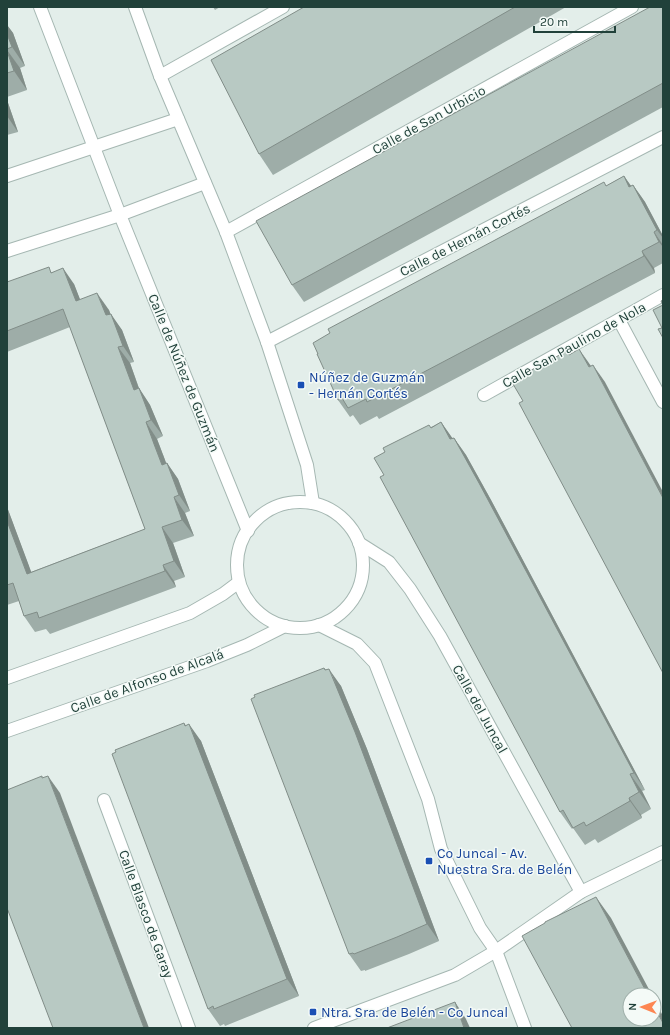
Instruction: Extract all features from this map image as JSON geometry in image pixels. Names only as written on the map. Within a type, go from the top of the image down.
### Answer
[{"type":"street","name":"Calle de Núñez de Guzmán","points":[[40,7],[120,215],[248,531]]},
{"type":"street","points":[[135,7],[160,76],[226,232],[267,342],[308,465],[313,503]]},
{"type":"street","points":[[160,76],[283,7]]},
{"type":"street","name":"Calle de San Urbicio","points":[[226,232],[632,7]]},
{"type":"street","points":[[7,176],[178,119]]},
{"type":"street","name":"Calle de Hernán Cortés","points":[[267,342],[663,137]]},
{"type":"street","points":[[7,251],[120,215],[205,183]]},
{"type":"street","name":"Calle San Paulino de Nola","points":[[484,395],[663,295]]},
{"type":"street","points":[[619,320],[663,402]]},
{"type":"street","points":[[291,502],[313,503],[333,511],[349,526],[359,543],[363,563],[360,583],[351,601],[337,616],[320,625],[299,628],[280,625],[262,615],[248,600],[239,582],[237,561],[242,540],[254,522],[271,509],[291,502]]},
{"type":"street","name":"Calle del Juncal","points":[[359,543],[389,562],[440,636],[581,892]]},
{"type":"street","points":[[7,677],[190,613],[223,594],[239,582]]},
{"type":"street","points":[[320,625],[357,644],[375,663],[428,799],[441,849],[480,928],[496,951],[525,1028]]},
{"type":"street","name":"Calle de Alfonso de Alcalá","points":[[7,730],[207,661],[247,645],[285,626]]},
{"type":"street","name":"Calle Blasco de Garay","points":[[104,800],[189,1028]]},
{"type":"street","points":[[314,1028],[455,975],[496,951],[581,892],[663,852]]},
{"type":"building","points":[[304,7],[515,7],[259,154],[211,60]]},
{"type":"building","points":[[650,7],[663,7],[663,83],[292,285],[256,221]]},
{"type":"building","points":[[7,34],[12,47],[7,49]]},
{"type":"building","points":[[7,51],[14,71],[7,73]]},
{"type":"building","points":[[624,176],[629,187],[633,185],[657,230],[654,232],[659,242],[642,251],[644,256],[367,402],[366,399],[348,408],[342,398],[338,400],[313,343],[330,333],[328,329],[604,182],[606,186]]},
{"type":"building","points":[[49,267],[51,273],[63,268],[76,301],[97,293],[106,315],[111,314],[123,346],[118,347],[134,390],[139,388],[151,420],[146,422],[154,444],[162,465],[167,463],[179,495],[174,497],[182,520],[162,527],[174,561],[163,565],[165,571],[39,618],[37,612],[24,616],[13,583],[7,585],[7,521],[27,574],[145,529],[63,309],[7,331],[7,282]]},
{"type":"building","points":[[663,305],[663,338],[658,329],[662,328],[653,310]]},
{"type":"building","points":[[579,349],[589,367],[593,365],[663,498],[663,673],[519,403],[523,401],[513,384],[523,379],[522,375],[567,351],[569,355]]},
{"type":"building","points":[[441,422],[450,439],[454,438],[479,483],[634,773],[630,774],[639,792],[629,798],[630,801],[586,826],[584,822],[573,828],[563,810],[560,812],[380,477],[384,475],[374,458],[385,452],[383,448],[429,425],[431,428]]},
{"type":"building","points":[[324,668],[325,670],[329,669],[355,732],[427,924],[354,954],[349,954],[251,699],[255,697],[254,695]]},
{"type":"building","points":[[184,723],[185,726],[189,724],[287,979],[214,1009],[213,1006],[208,1009],[112,754],[116,752],[115,750]]},
{"type":"building","points":[[42,776],[42,778],[48,776],[144,1028],[53,1028],[7,908],[7,790]]},
{"type":"building","points":[[596,897],[644,987],[622,987],[622,1027],[662,1027],[662,1021],[663,1028],[572,1028],[522,936],[545,922]]},
{"type":"building","points":[[455,1002],[464,1028],[387,1028]]},
{"type":"place","name":"Núñez de Guzmán - Hernán Cortés","points":[[301,385]]},
{"type":"place","name":"Cº Juncal - Av. Nuestra Sra. de Belén","points":[[429,861]]},
{"type":"place","name":"Ntra. Sra. de Belén - Cº Juncal","points":[[313,1012]]}]
